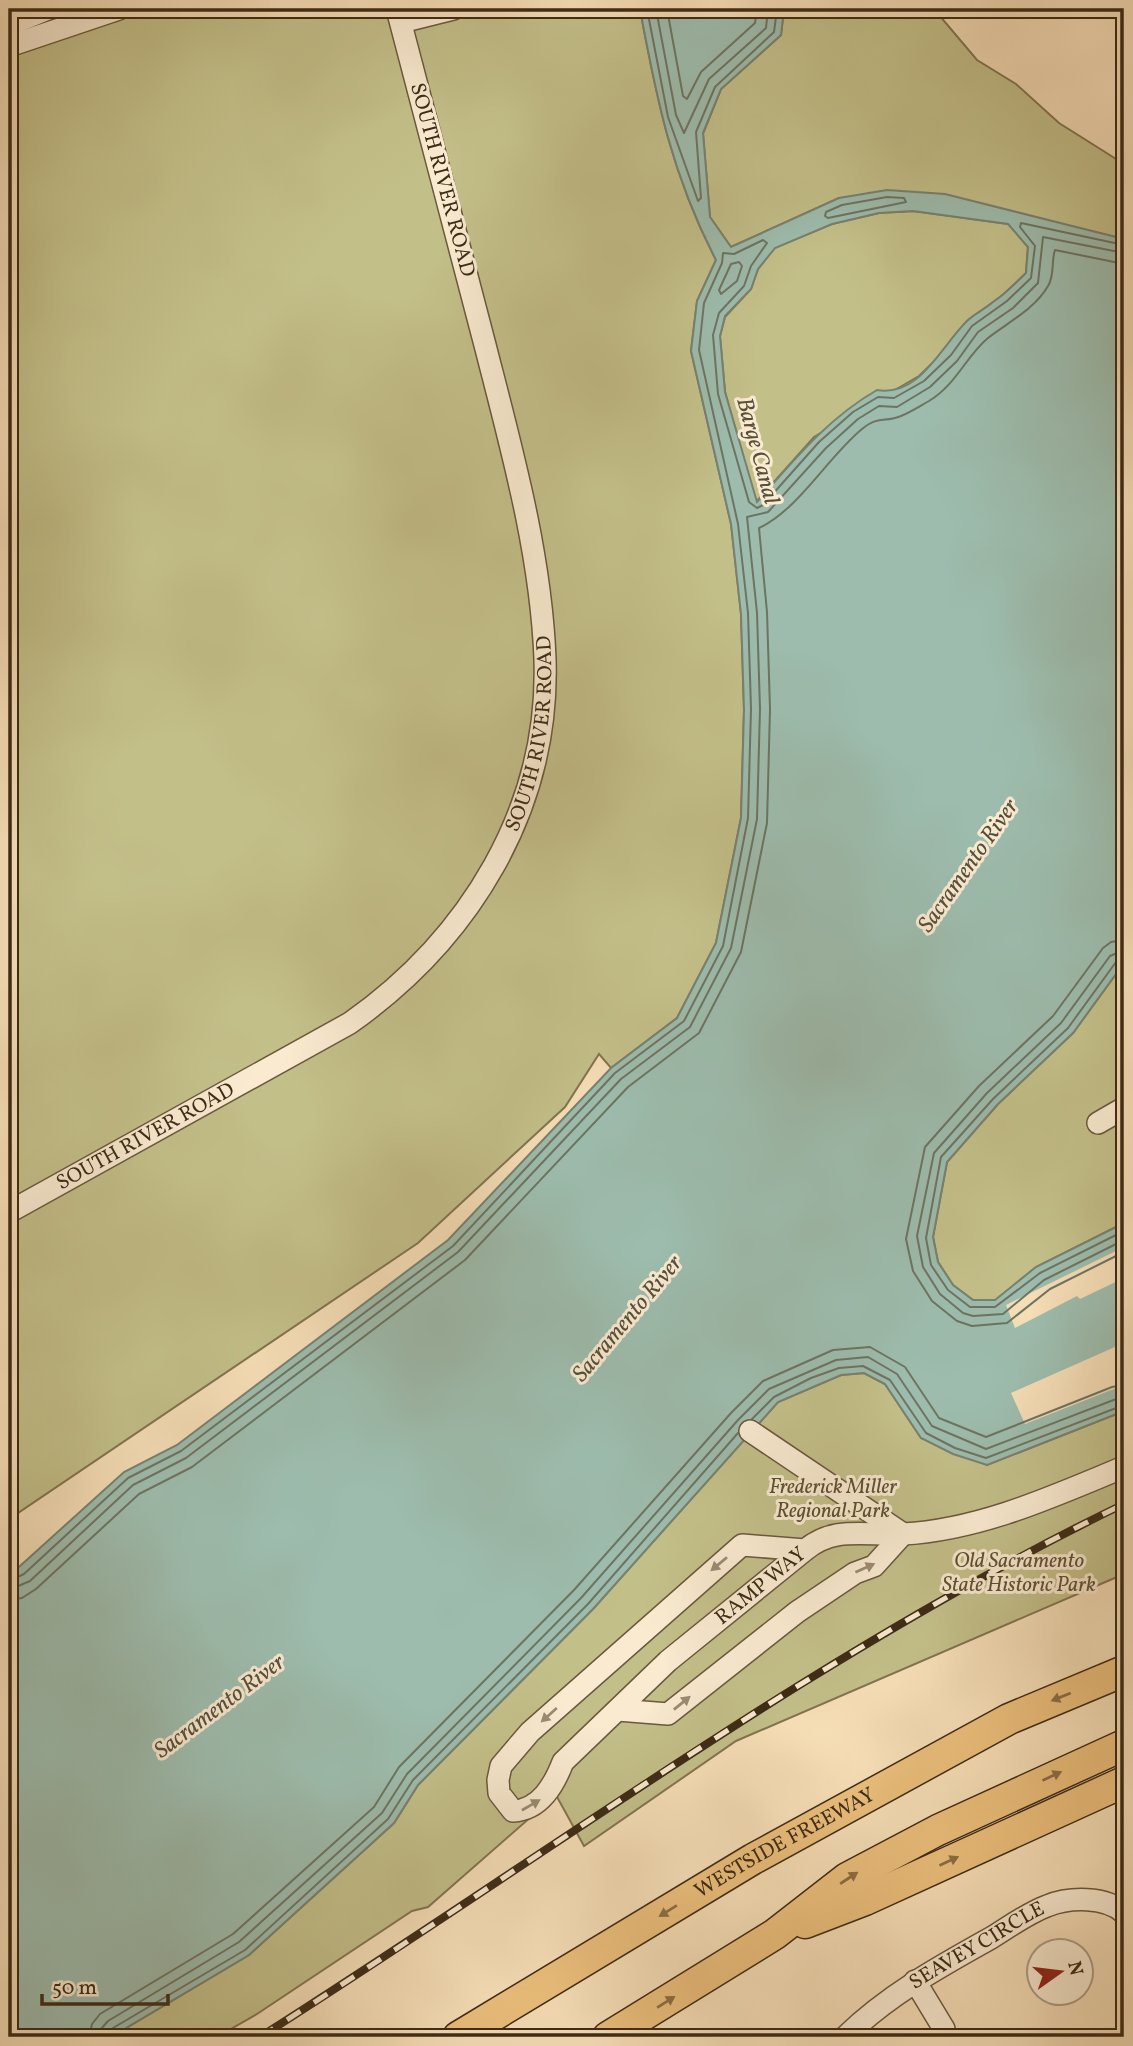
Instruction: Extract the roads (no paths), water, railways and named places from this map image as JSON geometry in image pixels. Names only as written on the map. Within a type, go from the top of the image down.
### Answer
[{"type":"highway","name":"WESTSIDE FREEWAY","points":[[458,2037],[789,1839],[1009,1719],[1124,1671]]},
{"type":"highway","points":[[608,2037],[775,1934],[848,1878],[938,1830],[1124,1745]]},
{"type":"highway","points":[[775,1934],[864,1900],[1124,1782]]},
{"type":"street","points":[[9,25],[48,9]]},
{"type":"street","points":[[9,46],[119,9]]},
{"type":"street","points":[[399,15],[453,9]]},
{"type":"street","name":"SOUTH RIVER ROAD","points":[[9,1212],[350,1023],[383,1000],[420,966],[479,894],[505,849],[524,795],[537,740],[544,690],[542,623],[537,588],[508,436],[399,15]]},
{"type":"street","points":[[1098,1123],[1124,1108]]},
{"type":"street","points":[[618,1710],[668,1714],[797,1612],[855,1573],[874,1566],[903,1534],[750,1431]]},
{"type":"street","name":"RAMP WAY","points":[[805,1550],[742,1545],[530,1732],[501,1766],[499,1793],[513,1811],[524,1810],[538,1801],[555,1783],[564,1762],[668,1661],[805,1550],[820,1537],[832,1534],[903,1534],[975,1524],[1124,1467]]},
{"type":"street","name":"SEAVEY CIRCLE","points":[[845,2037],[881,2005],[915,1981],[1047,1906],[1083,1900],[1122,1908]]},
{"type":"street","points":[[915,1981],[944,2029],[945,2037]]},
{"type":"water","name":"Sacramento River","points":[[640,9],[784,9],[781,35],[721,89],[703,133],[710,217],[731,247],[839,198],[887,190],[945,194],[1124,239],[1124,963],[1073,1033],[998,1104],[947,1162],[933,1237],[938,1262],[953,1285],[973,1300],[995,1300],[1036,1267],[1124,1223],[1124,1411],[987,1465],[953,1454],[921,1438],[885,1384],[864,1373],[841,1375],[778,1402],[593,1609],[418,1785],[394,1823],[249,1955],[111,2037],[9,2037],[9,1576],[124,1472],[177,1445],[448,1240],[611,1068],[677,1018],[716,943],[741,818],[744,710],[741,614],[731,524],[691,351],[697,301],[716,260],[677,167]],"holes":[[[913,211],[1008,224],[1028,247],[1026,273],[1002,296],[967,321],[918,378],[906,386],[877,390],[843,413],[812,441],[757,502],[725,392],[720,336],[725,316],[751,289],[758,269],[775,248],[832,224],[879,213]]]},
{"type":"railway","points":[[260,2037],[792,1690],[900,1624],[1011,1562],[1124,1504]]},
{"type":"water label","name":"Barge Canal","points":[[757,451]]},
{"type":"park label","name":"Frederick Miller Regional Park","points":[[833,1499]]},
{"type":"park label","name":"Old Sacramento State Historic Park","points":[[1019,1573]]}]
